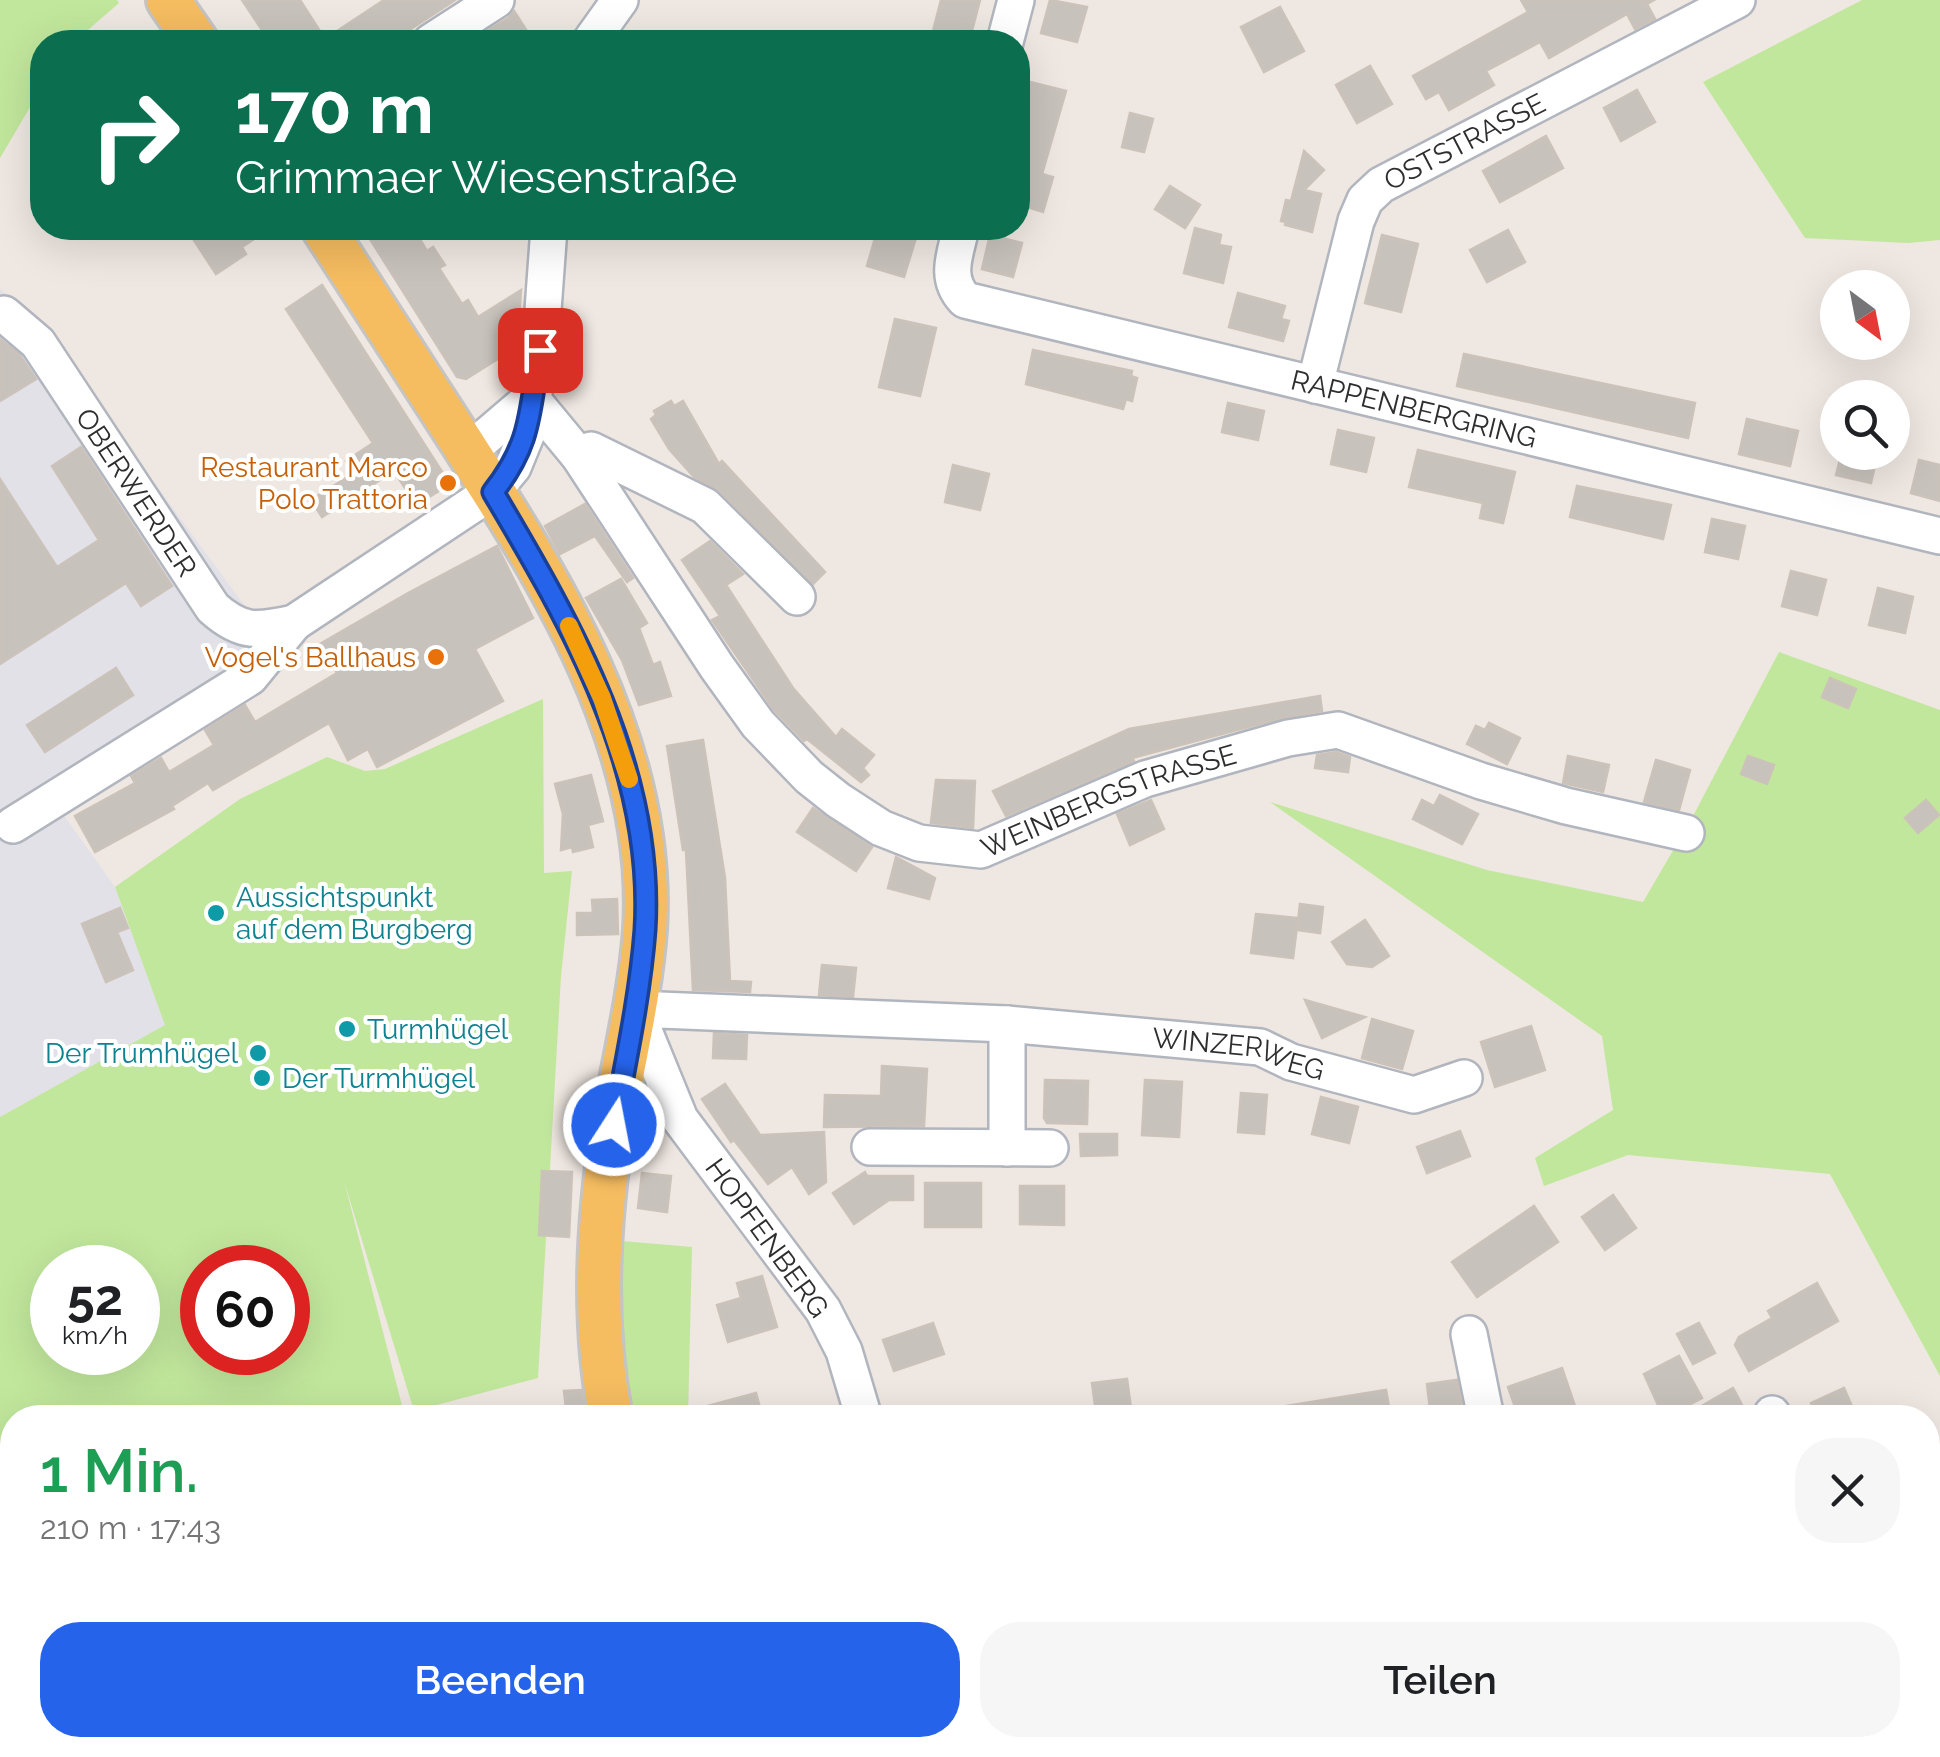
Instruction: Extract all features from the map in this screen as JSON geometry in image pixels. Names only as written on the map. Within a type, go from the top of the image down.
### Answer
[{"type":"main road","points":[[168,0],[189,30]]},
{"type":"main road","points":[[331,240],[493,492],[574,636],[626,763],[644,874],[645,929],[602,1210],[598,1290],[610,1405]]},
{"type":"street","points":[[450,30],[496,0]]},
{"type":"street","points":[[599,30],[620,0]]},
{"type":"street","points":[[1009,30],[1016,0]]},
{"type":"street","name":"OSTSTRASSE","points":[[1315,385],[1356,220],[1365,200],[1381,186],[1737,0]]},
{"type":"street","points":[[493,492],[513,467],[529,428],[540,350],[548,240]]},
{"type":"street","name":"RAPPENBERGRING","points":[[958,240],[950,275],[965,300],[1940,536]]},
{"type":"street","name":"OBERWERDER","points":[[1,314],[38,342],[213,608],[231,624],[258,630],[294,623]]},
{"type":"street","points":[[468,452],[531,398]]},
{"type":"street","name":"WEINBERGSTRASSE","points":[[531,398],[579,456],[758,724],[809,777],[838,800],[882,828],[919,843],[981,850],[1145,780],[1288,738],[1338,730],[1566,806],[1686,833]]},
{"type":"street","points":[[579,456],[590,450],[705,506],[798,597]]},
{"type":"street","name":"OBERWERDER","points":[[13,825],[250,677],[294,623],[493,492]]},
{"type":"street","name":"WINZERWEG","points":[[635,1009],[1008,1024],[1260,1046],[1291,1062],[1414,1095],[1464,1078]]},
{"type":"street","name":"HOPFENBERG","points":[[635,1009],[680,1120],[824,1310],[844,1351],[860,1405]]},
{"type":"street","points":[[1007,1148],[1008,1024]]},
{"type":"street","points":[[870,1146],[1050,1148]]},
{"type":"street","points":[[1469,1334],[1483,1405]]},
{"type":"shaded area","points":[[0,289],[28,311],[244,605],[280,668],[60,810],[115,887],[166,1025],[0,1117]]},
{"type":"green space","points":[[0,0],[117,0],[119,3],[88,30],[30,30],[30,107],[0,158]]},
{"type":"green space","points":[[1862,0],[1940,0],[1940,240],[1908,243],[1805,238],[1703,82]]},
{"type":"green space","points":[[1779,652],[1940,710],[1940,1376],[1830,1174],[1628,1155],[1544,1186],[1535,1158],[1613,1110],[1602,1036],[1270,802],[1487,870],[1643,902]]},
{"type":"green space","points":[[543,699],[544,873],[572,871],[561,976],[538,1378],[437,1405],[412,1405],[344,1181],[402,1405],[0,1405],[0,1117],[165,1025],[115,887],[240,799],[327,757],[365,771],[385,769]]},
{"type":"green space","points":[[622,1241],[692,1247],[688,1405],[629,1405],[616,1289]]},
{"type":"building","points":[[242,0],[300,0],[319,30],[262,30]]},
{"type":"building","points":[[384,0],[455,0],[409,30],[339,30]]},
{"type":"building","points":[[941,0],[980,0],[972,30],[933,30]]},
{"type":"building","points":[[1050,0],[1087,7],[1077,42],[1041,33]]},
{"type":"building","points":[[1521,0],[1654,0],[1647,4],[1655,19],[1635,29],[1627,14],[1549,58],[1540,42],[1486,71],[1494,85],[1449,110],[1439,92],[1426,99],[1413,76],[1528,12]]},
{"type":"building","points":[[1280,7],[1304,51],[1264,72],[1241,27]]},
{"type":"building","points":[[514,11],[526,30],[488,30]]},
{"type":"building","points":[[1370,66],[1392,104],[1357,123],[1336,85]]},
{"type":"building","points":[[1030,82],[1066,91],[1042,174],[1053,177],[1043,212],[1030,208]]},
{"type":"building","points":[[1637,90],[1655,122],[1621,141],[1604,108]]},
{"type":"building","points":[[1130,113],[1153,119],[1144,152],[1122,147]]},
{"type":"building","points":[[1546,136],[1563,168],[1500,202],[1483,171]]},
{"type":"building","points":[[1304,151],[1324,170],[1304,190],[1321,194],[1312,232],[1281,221],[1286,200],[1291,201]]},
{"type":"building","points":[[1170,186],[1200,205],[1185,228],[1155,209]]},
{"type":"building","points":[[1195,228],[1221,235],[1219,245],[1231,247],[1223,283],[1184,273]]},
{"type":"building","points":[[1508,230],[1525,262],[1487,282],[1470,250]]},
{"type":"building","points":[[1382,235],[1418,244],[1401,312],[1365,303]]},
{"type":"building","points":[[194,240],[253,240],[242,247],[246,254],[216,274]]},
{"type":"building","points":[[371,240],[420,240],[427,251],[433,247],[445,265],[439,268],[462,304],[468,300],[478,317],[521,290],[517,347],[466,379],[457,377]]},
{"type":"building","points":[[875,240],[915,240],[904,277],[867,266]]},
{"type":"building","points":[[989,240],[1022,243],[1013,277],[982,269]]},
{"type":"building","points":[[322,285],[450,484],[416,505],[394,471],[322,517],[311,500],[354,473],[346,461],[373,443],[286,309]]},
{"type":"building","points":[[1238,293],[1285,306],[1281,319],[1289,321],[1283,341],[1229,327]]},
{"type":"building","points":[[895,319],[936,328],[920,396],[879,387]]},
{"type":"building","points":[[0,339],[20,355],[36,379],[0,401]]},
{"type":"building","points":[[1033,350],[1132,371],[1131,376],[1137,378],[1132,401],[1126,399],[1123,409],[1026,384]]},
{"type":"building","points":[[1464,354],[1695,403],[1688,438],[1457,386]]},
{"type":"building","points":[[671,401],[674,406],[683,401],[719,464],[722,461],[825,572],[813,584],[720,491],[694,477],[669,449],[651,419],[656,415],[654,411]]},
{"type":"building","points":[[1228,403],[1264,411],[1258,440],[1222,432]]},
{"type":"building","points":[[1747,419],[1798,431],[1790,466],[1739,454]]},
{"type":"building","points":[[1338,430],[1374,438],[1366,472],[1331,464]]},
{"type":"building","points":[[81,447],[172,586],[141,606],[126,583],[0,664],[0,479],[57,567],[99,540],[52,466]]},
{"type":"building","points":[[1418,450],[1515,472],[1503,523],[1480,518],[1483,503],[1409,487]]},
{"type":"building","points":[[1919,460],[1940,465],[1940,501],[1911,493]]},
{"type":"building","points":[[953,465],[989,474],[980,510],[945,502]]},
{"type":"building","points":[[1837,470],[1874,470],[1871,483],[1836,475]]},
{"type":"building","points":[[1577,486],[1671,505],[1663,539],[1570,517]]},
{"type":"building","points":[[585,504],[633,578],[627,582],[595,536],[560,554],[545,526]]},
{"type":"building","points":[[1712,519],[1745,526],[1738,559],[1705,552]]},
{"type":"building","points":[[710,541],[743,574],[726,585],[793,688],[836,737],[842,729],[874,755],[863,768],[869,775],[861,782],[807,739],[804,741],[774,710],[712,620],[720,616],[682,560]]},
{"type":"building","points":[[497,546],[533,618],[475,649],[503,701],[377,767],[368,749],[348,760],[329,723],[213,790],[208,783],[172,806],[174,809],[95,852],[75,816],[135,783],[131,776],[161,758],[169,772],[214,745],[205,730],[245,705],[255,722],[337,673],[320,644]]},
{"type":"building","points":[[1791,571],[1826,580],[1817,615],[1782,606]]},
{"type":"building","points":[[621,579],[647,623],[639,628],[653,665],[660,662],[671,696],[639,705],[622,660],[586,598]]},
{"type":"building","points":[[1878,588],[1913,597],[1905,633],[1869,625]]},
{"type":"building","points":[[116,668],[133,695],[45,752],[27,725]]},
{"type":"building","points":[[1830,678],[1856,689],[1848,708],[1822,697]]},
{"type":"building","points":[[1320,696],[1322,711],[1132,758],[1134,761],[1006,816],[993,791],[1129,729]]},
{"type":"building","points":[[1489,723],[1520,738],[1507,764],[1467,744],[1476,726],[1485,730]]},
{"type":"building","points":[[703,740],[725,878],[730,981],[751,982],[750,992],[693,990],[686,850],[667,746]]},
{"type":"building","points":[[1336,752],[1350,757],[1348,772],[1315,768],[1317,755]]},
{"type":"building","points":[[1568,756],[1609,765],[1603,792],[1563,783]]},
{"type":"building","points":[[1748,756],[1774,765],[1767,784],[1741,774]]},
{"type":"building","points":[[1656,760],[1690,770],[1679,810],[1644,802]]},
{"type":"building","points":[[591,775],[603,821],[588,825],[593,847],[573,852],[572,847],[561,850],[563,814],[555,784]]},
{"type":"building","points":[[936,780],[975,781],[973,828],[931,823]]},
{"type":"building","points":[[1440,795],[1478,814],[1462,844],[1413,819],[1422,800],[1434,806]]},
{"type":"building","points":[[1151,800],[1164,829],[1130,845],[1117,814]]},
{"type":"building","points":[[1926,800],[1939,815],[1918,833],[1905,818]]},
{"type":"building","points":[[813,808],[872,847],[856,871],[797,832]]},
{"type":"building","points":[[896,857],[935,878],[929,899],[888,888]]},
{"type":"building","points":[[617,899],[618,934],[577,935],[577,913],[593,913],[592,900]]},
{"type":"building","points":[[1300,904],[1323,907],[1320,933],[1297,930]]},
{"type":"building","points":[[120,908],[128,928],[117,932],[133,970],[106,982],[82,924]]},
{"type":"building","points":[[1256,914],[1298,918],[1293,958],[1251,953]]},
{"type":"building","points":[[1365,920],[1389,956],[1372,967],[1347,964],[1332,942]]},
{"type":"building","points":[[822,965],[856,968],[853,997],[819,995]]},
{"type":"building","points":[[1305,1000],[1365,1017],[1322,1038]]},
{"type":"building","points":[[1372,1019],[1413,1031],[1402,1069],[1362,1058]]},
{"type":"building","points":[[1531,1026],[1545,1070],[1495,1087],[1481,1042]]},
{"type":"building","points":[[714,1033],[747,1035],[746,1059],[713,1058]]},
{"type":"building","points":[[882,1066],[927,1069],[924,1126],[824,1127],[825,1095],[881,1096]]},
{"type":"building","points":[[1045,1080],[1088,1081],[1087,1124],[1047,1123]]},
{"type":"building","points":[[1145,1080],[1182,1082],[1179,1137],[1142,1135]]},
{"type":"building","points":[[725,1084],[760,1135],[824,1132],[826,1182],[809,1194],[792,1167],[768,1184],[734,1140],[731,1142],[702,1099]]},
{"type":"building","points":[[1241,1093],[1267,1095],[1264,1134],[1238,1132]]},
{"type":"building","points":[[1321,1097],[1358,1107],[1349,1143],[1312,1134]]},
{"type":"building","points":[[1460,1131],[1470,1156],[1427,1173],[1417,1147]]},
{"type":"building","points":[[1080,1134],[1117,1134],[1117,1155],[1081,1156]]},
{"type":"building","points":[[542,1171],[572,1172],[569,1237],[539,1235]]},
{"type":"building","points":[[865,1172],[867,1176],[913,1176],[913,1200],[889,1200],[854,1224],[833,1193]]},
{"type":"building","points":[[642,1173],[671,1176],[667,1212],[638,1208]]},
{"type":"building","points":[[925,1183],[981,1183],[981,1227],[925,1227]]},
{"type":"building","points":[[1020,1186],[1064,1186],[1064,1225],[1020,1224]]},
{"type":"building","points":[[1613,1195],[1636,1228],[1605,1250],[1582,1217]]},
{"type":"building","points":[[1534,1206],[1558,1242],[1477,1297],[1452,1262]]},
{"type":"building","points":[[762,1276],[777,1327],[728,1342],[717,1305],[741,1298],[737,1283]]},
{"type":"building","points":[[1817,1283],[1838,1321],[1749,1371],[1735,1345],[1739,1337],[1772,1318],[1768,1311]]},
{"type":"building","points":[[933,1323],[944,1354],[894,1371],[883,1340]]},
{"type":"building","points":[[1699,1323],[1715,1353],[1693,1364],[1677,1334]]},
{"type":"building","points":[[1679,1356],[1702,1398],[1689,1405],[1658,1405],[1644,1374]]},
{"type":"building","points":[[1562,1368],[1575,1405],[1514,1405],[1508,1387]]},
{"type":"building","points":[[1127,1379],[1131,1405],[1095,1405],[1092,1383]]},
{"type":"building","points":[[1457,1380],[1462,1405],[1429,1405],[1427,1384]]},
{"type":"building","points":[[1733,1388],[1742,1405],[1704,1405]]},
{"type":"building","points":[[1844,1388],[1851,1405],[1812,1405]]},
{"type":"building","points":[[581,1390],[584,1405],[566,1405],[564,1391]]},
{"type":"building","points":[[1386,1390],[1389,1405],[1292,1405]]},
{"type":"building","points":[[756,1393],[759,1405],[711,1405]]},
{"type":"slow traffic","points":[[569,626],[602,698],[629,779]]},
{"type":"place","name":"Restaurant Marco Polo Trattoria","points":[[448,483]]},
{"type":"place","name":"Vogel's Ballhaus","points":[[436,657]]},
{"type":"place","name":"Aussichtspunkt auf dem Burgberg","points":[[216,913]]},
{"type":"place","name":"Turmhügel","points":[[347,1029]]},
{"type":"place","name":"Der Trumhügel","points":[[258,1053]]},
{"type":"place","name":"Der Turmhügel","points":[[262,1078]]},
{"type":"route","points":[[540,350],[529,428],[513,467],[493,492],[558,603],[602,698],[626,763],[644,874],[645,929],[614,1125]]}]
